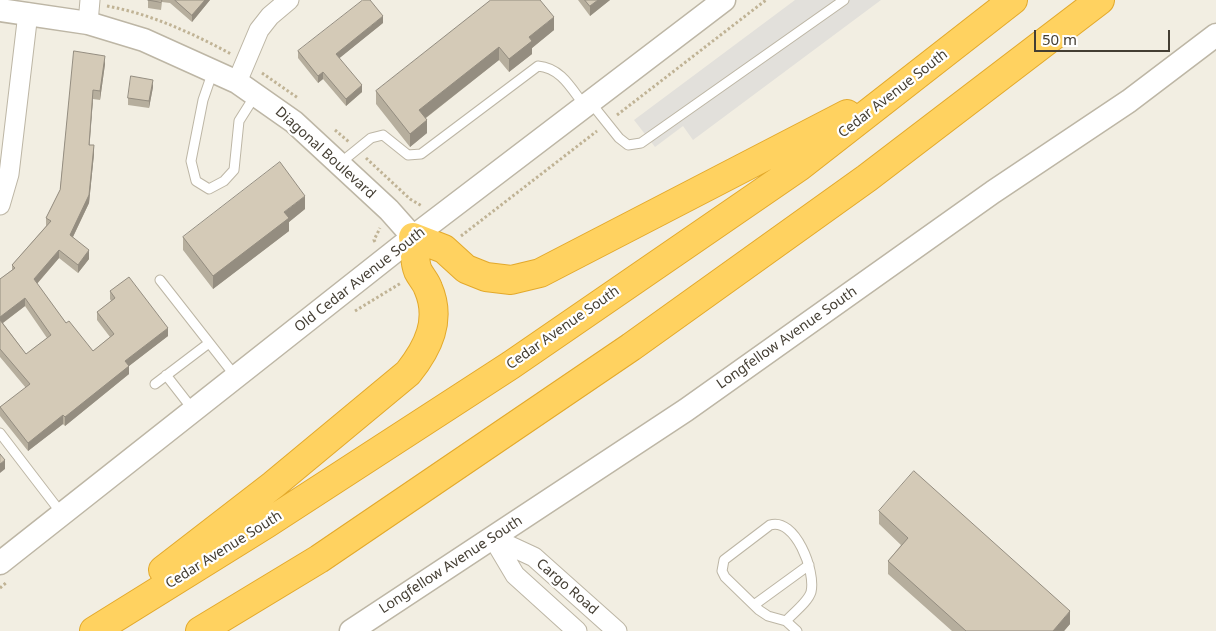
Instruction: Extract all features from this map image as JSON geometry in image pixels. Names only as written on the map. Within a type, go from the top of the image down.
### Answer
[{"type":"highway","name":"Cedar Avenue South","points":[[94,631],[283,513],[511,365],[799,167],[1014,0]]},
{"type":"highway","points":[[200,631],[318,559],[631,347],[867,178],[1099,3]]},
{"type":"highway","points":[[83,631],[273,484],[408,373],[429,344],[433,327],[434,309],[428,288],[417,270],[413,237],[444,250],[466,269],[486,277],[512,280],[540,273],[904,84]]},
{"type":"street","points":[[246,88],[259,30],[270,16],[289,0]]},
{"type":"street","name":"Old Cedar Avenue South","points":[[0,563],[413,237],[724,0]]},
{"type":"street","points":[[88,23],[97,3]]},
{"type":"street","name":"Diagonal Boulevard","points":[[0,10],[88,23],[144,40],[246,88],[294,122],[394,214],[413,237]]},
{"type":"street","points":[[0,205],[9,174],[28,13]]},
{"type":"street","name":"Longfellow Avenue South","points":[[351,631],[686,410],[985,198],[1129,101],[1216,35]]},
{"type":"street","name":"Cargo Road","points":[[493,538],[514,575],[577,631]]},
{"type":"street","name":"Cargo Road","points":[[493,538],[534,557],[617,631]]},
{"type":"lane","points":[[338,164],[371,138],[384,135],[408,155],[421,154],[538,66],[550,67],[559,73],[628,145],[641,143],[844,0]]},
{"type":"lane","points":[[213,71],[203,100],[191,161],[196,181],[209,188],[224,181],[234,170],[239,121],[246,88]]},
{"type":"lane","points":[[160,280],[236,377]]},
{"type":"lane","points":[[155,384],[209,342]]},
{"type":"lane","points":[[166,375],[194,411]]},
{"type":"lane","points":[[0,433],[62,514]]},
{"type":"lane","points":[[786,621],[810,595],[812,586],[809,565],[798,541],[781,524],[770,525],[724,560],[721,565],[724,577],[768,616],[786,621],[797,631]]},
{"type":"lane","points":[[754,605],[809,565]]},
{"type":"path","points":[[97,3],[128,10],[170,24],[225,51]]},
{"type":"path","points":[[410,199],[421,206]]},
{"type":"path","points":[[377,244],[374,240],[381,225]]},
{"type":"shaded area","points":[[795,0],[881,0],[693,140],[683,126],[655,147],[634,120]]},
{"type":"building","points":[[175,0],[205,0],[192,15]]},
{"type":"building","points":[[363,0],[370,0],[383,16],[336,54],[362,85],[346,99],[323,72],[318,76],[298,51]]},
{"type":"building","points":[[491,0],[540,0],[554,17],[529,37],[532,41],[509,59],[499,47],[419,110],[427,120],[410,134],[376,91]]},
{"type":"building","points":[[585,0],[598,0],[590,6]]},
{"type":"building","points":[[74,51],[105,56],[100,91],[93,90],[89,145],[94,145],[89,195],[70,235],[89,250],[78,265],[59,250],[34,279],[66,323],[69,321],[93,351],[114,334],[97,312],[115,298],[110,291],[129,277],[168,328],[125,361],[129,366],[65,417],[63,415],[28,443],[0,407],[30,384],[0,349],[0,320],[26,354],[51,335],[25,298],[0,317],[0,279],[15,268],[12,265],[51,221],[46,218],[60,190]]},
{"type":"building","points":[[131,76],[153,80],[149,101],[128,98]]},
{"type":"building","points":[[280,162],[305,196],[284,212],[289,218],[213,276],[183,237]]},
{"type":"building","points":[[0,454],[5,460],[0,464]]},
{"type":"building","points":[[914,471],[1070,611],[1053,631],[966,631],[888,561],[908,538],[879,511]]}]
